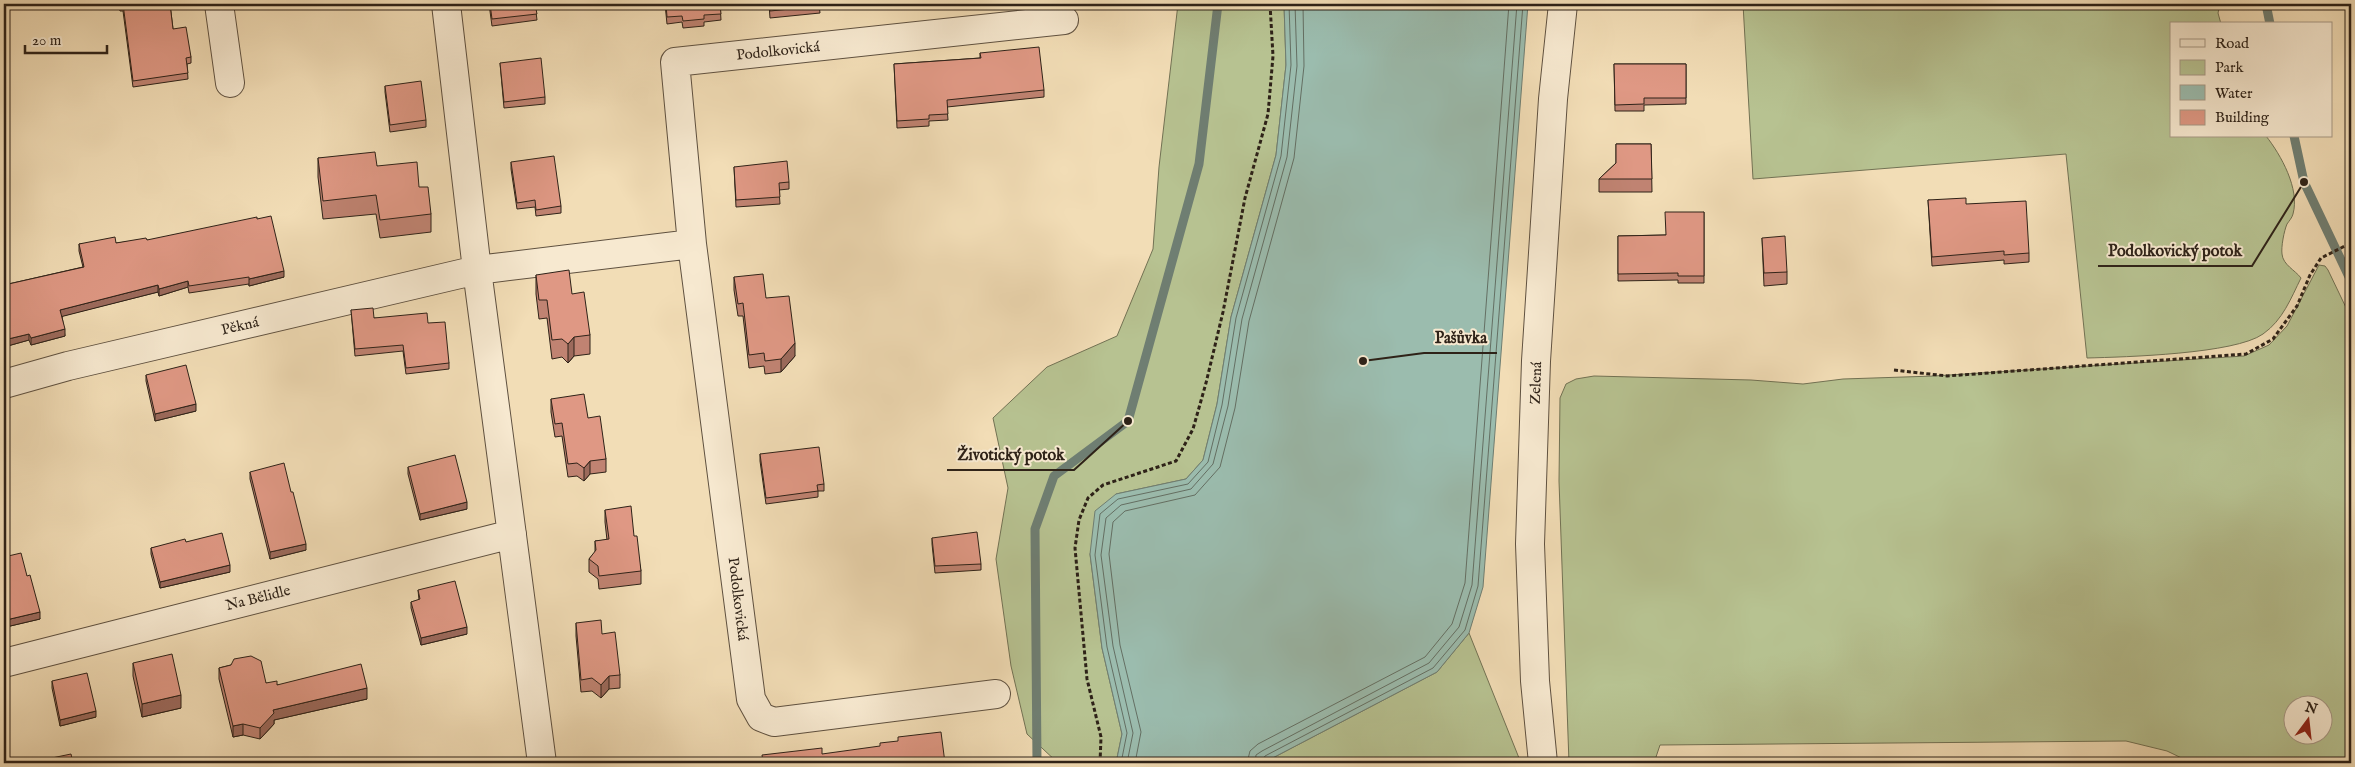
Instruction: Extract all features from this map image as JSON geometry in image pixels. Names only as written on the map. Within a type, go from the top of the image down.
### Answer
[{"type":"street","points":[[219,4],[230,83]]},
{"type":"street","points":[[446,4],[477,270],[542,763]]},
{"type":"street","name":"Zelená","points":[[1543,763],[1536,681],[1530,544],[1536,361],[1553,99],[1563,4]]},
{"type":"street","name":"Podolkovická","points":[[996,694],[774,722],[761,717],[751,699],[692,244],[675,62],[1064,20]]},
{"type":"street","points":[[477,270],[692,244]]},
{"type":"street","name":"Pěkná","points":[[4,384],[78,364],[477,270]]},
{"type":"street","name":"Na Bělidle","points":[[4,663],[512,534]]},
{"type":"path","points":[[1100,763],[1101,736],[1086,680],[1075,548],[1078,520],[1088,498],[1103,485],[1176,461],[1194,429],[1223,312],[1245,198],[1268,114],[1273,56],[1270,4]]},
{"type":"path","points":[[1894,370],[1947,376],[2246,354],[2273,339],[2297,306],[2310,275],[2321,258],[2351,243]]},
{"type":"green space","points":[[1178,4],[1284,4],[1286,65],[1276,155],[1231,317],[1217,404],[1203,460],[1186,479],[1116,494],[1090,554],[1102,648],[1122,734],[1116,763],[1058,763],[1027,734],[1011,666],[996,559],[1008,488],[993,418],[1047,367],[1117,336],[1153,249],[1159,167]]},
{"type":"green space","points":[[1743,4],[2220,4],[2218,13],[2220,22],[2170,22],[2170,138],[2268,138],[2283,162],[2294,194],[2293,214],[2285,231],[2282,254],[2287,264],[2301,278],[2290,301],[2276,322],[2263,334],[2249,341],[2229,346],[2179,353],[2087,358],[2066,154],[1753,179]]},
{"type":"green space","points":[[2319,265],[2325,266],[2351,318],[2351,763],[2192,763],[2167,751],[2126,741],[1660,745],[1654,763],[1569,763],[1559,481],[1560,398],[1566,384],[1576,379],[1594,376],[1751,380],[1803,384],[1843,379],[1934,376],[2244,356],[2269,345],[2287,326]]},
{"type":"green space","points":[[1469,633],[1521,763],[1263,763],[1437,672]]},
{"type":"water","points":[[1284,4],[1528,4],[1483,587],[1469,633],[1437,672],[1263,763],[1116,763],[1122,734],[1102,648],[1090,554],[1095,511],[1116,494],[1186,479],[1203,460],[1217,404],[1231,317],[1276,155],[1286,65]]},
{"type":"building","points":[[123,4],[170,4],[173,29],[186,27],[191,57],[186,58],[188,73],[133,81]]},
{"type":"building","points":[[490,4],[535,4],[537,14],[492,19]]},
{"type":"building","points":[[666,4],[720,4],[721,14],[704,15],[704,19],[683,21],[682,16],[667,17]]},
{"type":"building","points":[[769,4],[819,4],[820,6],[770,11]]},
{"type":"building","points":[[1039,47],[1044,90],[947,100],[948,114],[929,115],[929,119],[897,121],[894,64],[981,58],[980,53]]},
{"type":"building","points":[[541,58],[545,97],[504,102],[500,63]]},
{"type":"building","points":[[1614,64],[1686,64],[1686,98],[1644,98],[1644,104],[1615,105]]},
{"type":"building","points":[[421,81],[426,120],[390,125],[385,86]]},
{"type":"building","points":[[1616,144],[1651,144],[1652,179],[1599,179],[1616,163]]},
{"type":"building","points":[[375,152],[377,166],[417,162],[419,187],[428,187],[431,214],[380,220],[376,195],[323,201],[318,158]]},
{"type":"building","points":[[554,156],[561,206],[536,210],[535,200],[517,203],[511,162]]},
{"type":"building","points":[[787,161],[789,182],[779,183],[780,197],[736,200],[734,167]]},
{"type":"building","points":[[1966,198],[1966,204],[2026,201],[2029,253],[2004,255],[2004,251],[1932,257],[1928,200]]},
{"type":"building","points":[[1665,212],[1704,212],[1704,276],[1678,276],[1678,273],[1618,274],[1618,236],[1666,235]]},
{"type":"building","points":[[271,216],[284,271],[249,279],[249,277],[189,286],[188,281],[159,289],[158,285],[60,310],[65,329],[31,338],[29,334],[4,340],[4,285],[84,267],[79,244],[115,237],[116,243],[146,238],[147,240],[257,217],[257,219]]},
{"type":"building","points":[[1785,236],[1787,272],[1764,273],[1762,238]]},
{"type":"building","points":[[569,270],[572,294],[584,292],[590,335],[574,337],[568,344],[562,339],[552,340],[547,300],[539,300],[536,275]]},
{"type":"building","points":[[763,274],[766,298],[789,296],[795,343],[781,359],[765,361],[764,353],[749,355],[743,303],[738,304],[734,277]]},
{"type":"building","points":[[373,308],[374,318],[427,313],[428,323],[445,322],[449,363],[406,368],[403,345],[355,349],[351,310]]},
{"type":"building","points":[[186,365],[196,404],[155,414],[146,375]]},
{"type":"building","points":[[584,394],[588,418],[600,416],[606,459],[590,461],[584,468],[577,463],[568,464],[562,423],[555,424],[551,399]]},
{"type":"building","points":[[819,447],[824,484],[817,485],[818,491],[766,498],[760,454]]},
{"type":"building","points":[[455,455],[467,502],[420,514],[408,467]]},
{"type":"building","points":[[284,463],[306,544],[270,552],[250,472]]},
{"type":"building","points":[[631,506],[634,536],[637,536],[641,571],[599,576],[598,566],[589,559],[596,550],[595,541],[609,539],[605,510]]},
{"type":"building","points":[[977,532],[981,564],[935,566],[932,538]]},
{"type":"building","points":[[222,533],[230,565],[160,582],[151,548],[185,539],[186,542]]},
{"type":"building","points":[[21,553],[27,576],[30,575],[40,612],[6,620],[4,612],[4,557]]},
{"type":"building","points":[[455,581],[467,627],[421,638],[411,602],[420,599],[418,590]]},
{"type":"building","points":[[601,620],[602,634],[615,632],[620,675],[609,676],[601,685],[592,678],[581,680],[576,623]]},
{"type":"building","points":[[172,654],[181,695],[142,704],[133,663]]},
{"type":"building","points":[[251,656],[261,661],[266,683],[277,681],[277,685],[361,664],[367,688],[273,710],[274,713],[260,728],[243,724],[233,726],[219,668],[231,665],[234,659]]},
{"type":"building","points":[[87,673],[96,711],[60,720],[52,681]]},
{"type":"building","points":[[941,732],[945,763],[763,763],[762,755],[822,748],[822,754],[880,746],[880,743],[898,741],[898,737]]},
{"type":"building","points":[[4,735],[11,763],[4,763]]},
{"type":"building","points":[[71,754],[73,763],[48,763],[47,759]]},
{"type":"waterway","points":[[1037,763],[1035,529],[1054,476],[1128,421],[1199,164],[1218,4]]},
{"type":"waterway","points":[[2266,4],[2270,22]]},
{"type":"waterway","points":[[2294,138],[2304,182],[2351,281]]},
{"type":"place","name":"Podolkovický potok","points":[[2304,182]]},
{"type":"place","name":"Pašůvka","points":[[1363,361]]},
{"type":"place","name":"Životický potok","points":[[1128,421]]}]
